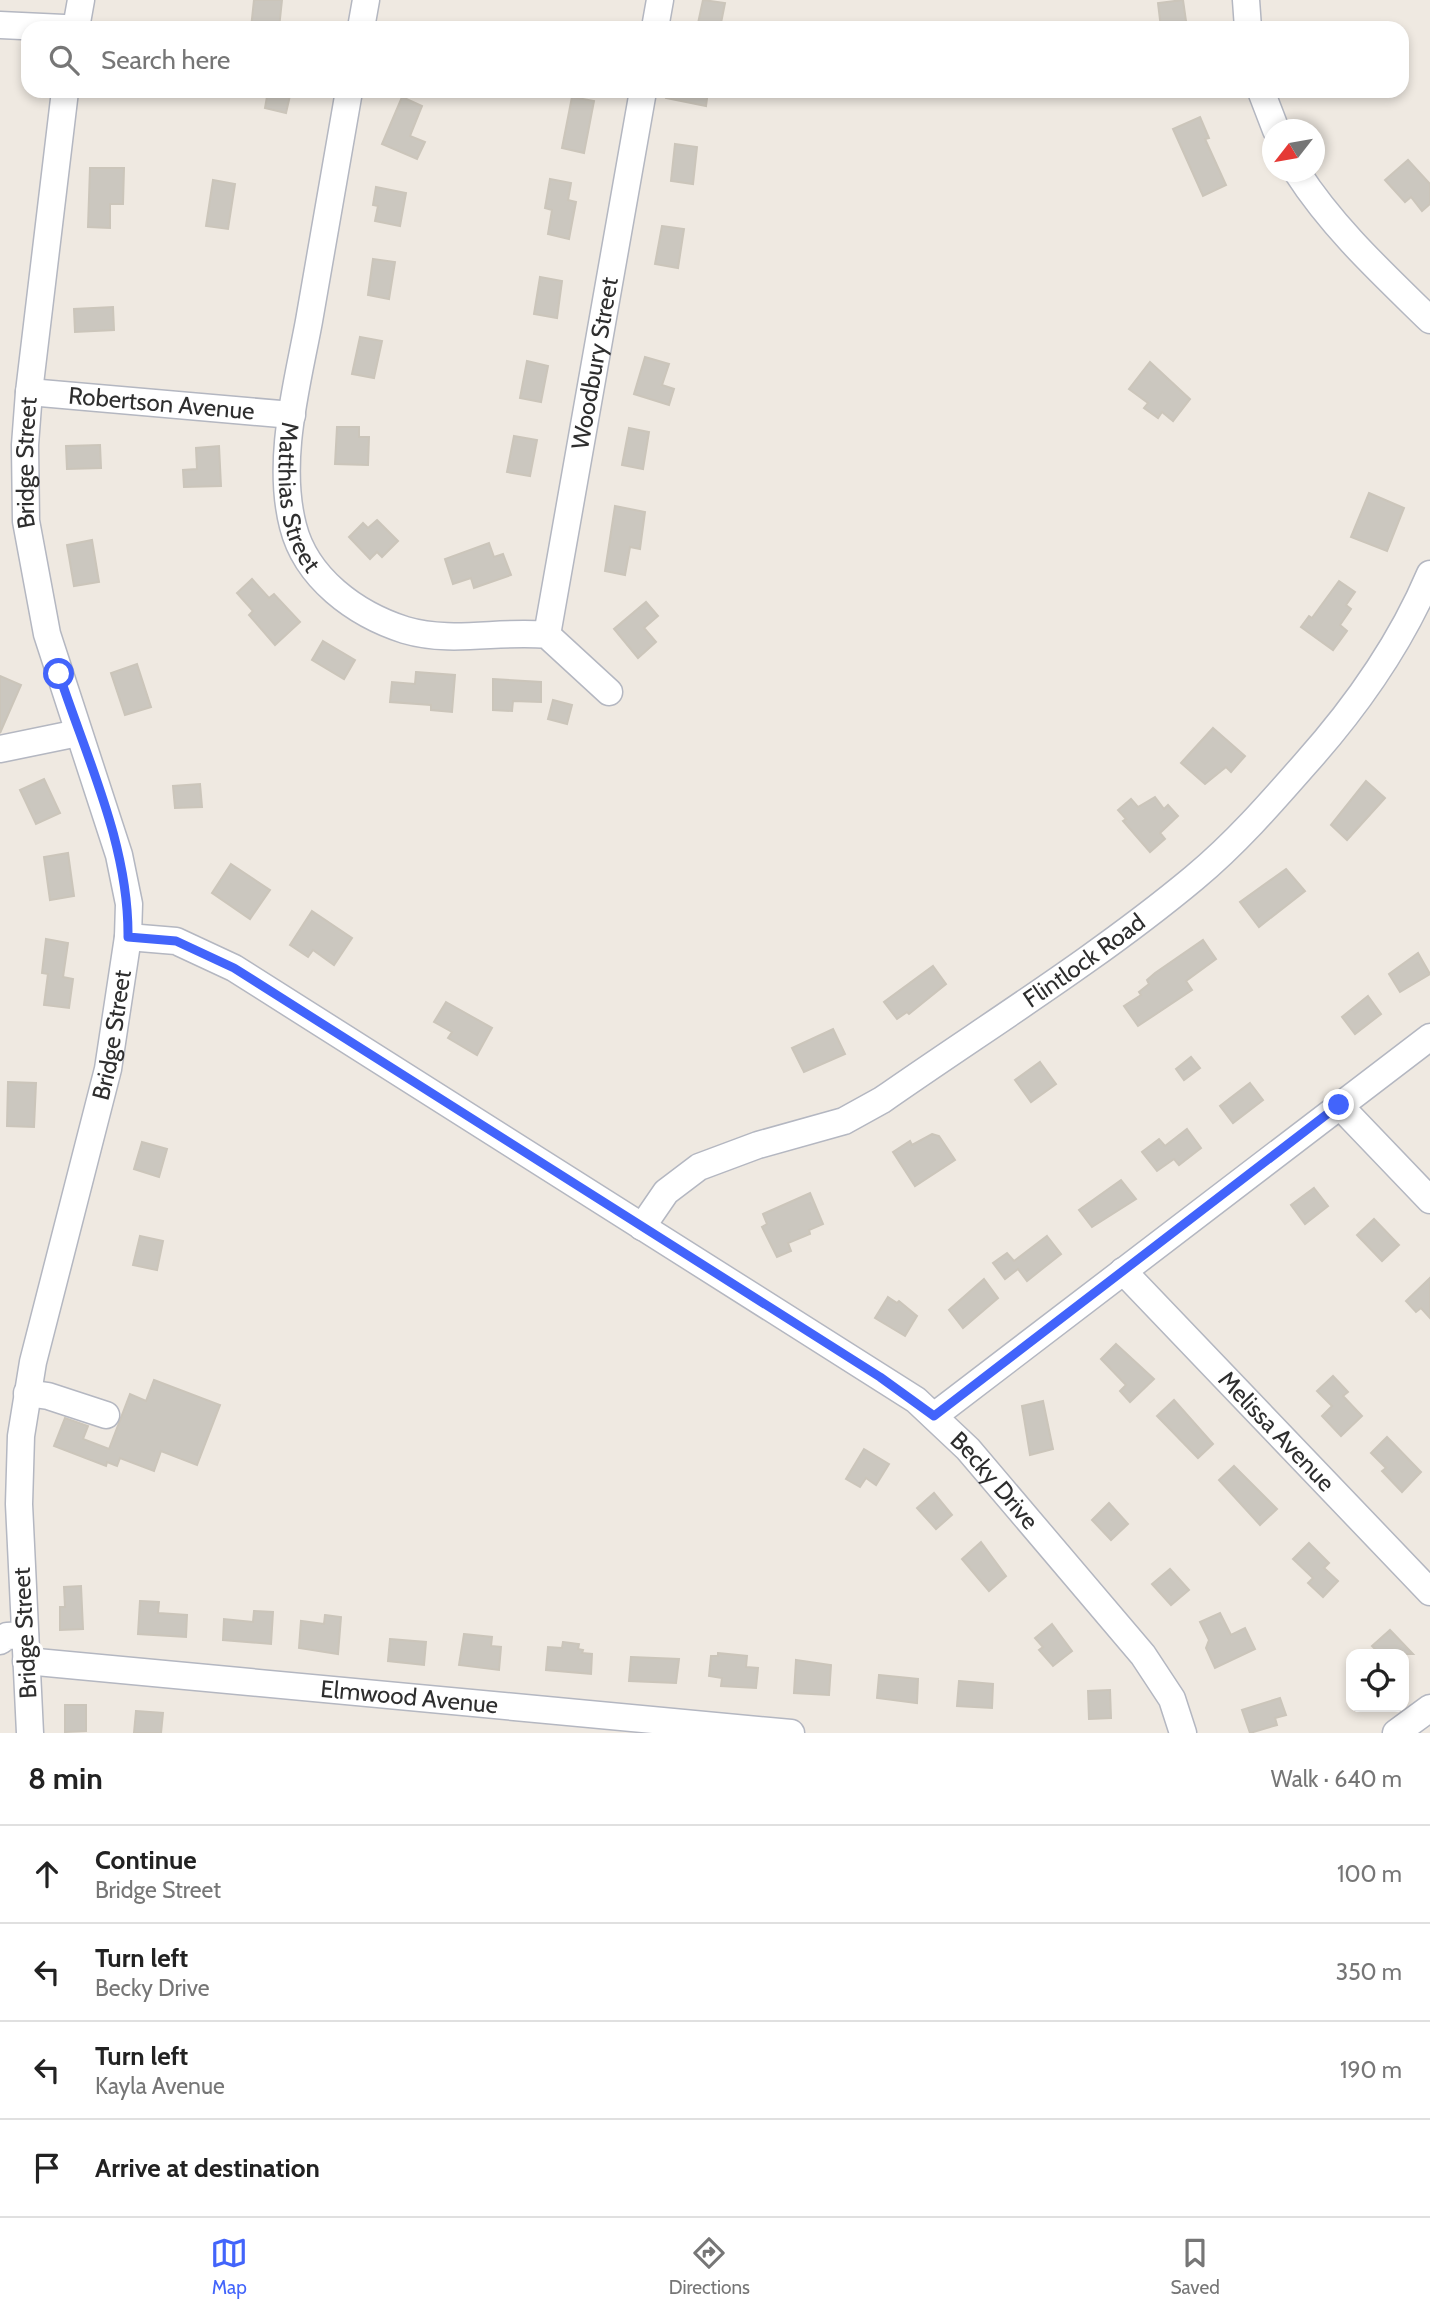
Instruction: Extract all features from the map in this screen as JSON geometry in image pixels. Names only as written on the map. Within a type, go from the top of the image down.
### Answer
[{"type":"street","points":[[77,21],[80,0]]},
{"type":"street","points":[[362,21],[366,0]]},
{"type":"street","points":[[656,21],[660,0]]},
{"type":"street","points":[[1246,0],[1248,21]]},
{"type":"street","points":[[0,25],[21,26]]},
{"type":"street","name":"Bridge Street","points":[[30,1733],[26,1661],[12,1638],[19,1459],[27,1393],[108,1069],[128,937],[129,904],[120,855],[47,634],[31,556],[24,484],[29,392],[64,98]]},
{"type":"street","name":"Matthias Street","points":[[348,98],[292,415],[288,471],[293,526],[309,562],[337,594],[355,607],[404,630],[439,636],[547,635]]},
{"type":"street","name":"Woodbury Street","points":[[547,635],[642,98]]},
{"type":"street","points":[[1264,98],[1272,119]]},
{"type":"street","points":[[1304,182],[1349,239],[1430,320]]},
{"type":"street","name":"Robertson Avenue","points":[[29,392],[292,415]]},
{"type":"street","name":"Flintlock Road","points":[[642,1227],[666,1192],[699,1167],[758,1145],[844,1121],[882,1100],[1194,878],[1259,815],[1336,729],[1423,613],[1430,574]]},
{"type":"street","points":[[547,635],[609,692]]},
{"type":"street","points":[[0,749],[78,733]]},
{"type":"street","name":"Becky Drive","points":[[128,937],[176,941],[234,968],[898,1389],[934,1416],[968,1449],[1143,1655],[1172,1699],[1183,1733]]},
{"type":"street","points":[[934,1416],[1430,1037]]},
{"type":"street","points":[[1339,1105],[1430,1200]]},
{"type":"street","name":"Melissa Avenue","points":[[1123,1271],[1430,1592]]},
{"type":"street","points":[[27,1393],[48,1396],[106,1415]]},
{"type":"street","name":"Elmwood Avenue","points":[[26,1661],[533,1721],[791,1733]]},
{"type":"street","points":[[1396,1733],[1430,1708]]},
{"type":"building","points":[[254,0],[282,0],[280,21],[252,21]]},
{"type":"building","points":[[703,0],[725,3],[721,21],[698,21]]},
{"type":"building","points":[[1183,0],[1186,21],[1160,21],[1158,3]]},
{"type":"building","points":[[267,98],[289,98],[286,113],[265,108]]},
{"type":"building","points":[[402,98],[422,106],[410,136],[425,142],[417,159],[382,144]]},
{"type":"building","points":[[572,98],[594,101],[584,153],[562,148]]},
{"type":"building","points":[[666,98],[707,98],[706,106]]},
{"type":"building","points":[[1200,117],[1209,138],[1205,139],[1226,185],[1203,196],[1173,129]]},
{"type":"building","points":[[675,144],[697,147],[693,184],[671,181]]},
{"type":"building","points":[[1408,160],[1430,184],[1430,204],[1422,211],[1411,197],[1405,202],[1385,180]]},
{"type":"building","points":[[90,168],[124,168],[123,204],[110,204],[110,228],[88,227]]},
{"type":"building","points":[[550,179],[571,183],[568,200],[576,202],[569,239],[548,234],[552,210],[545,208]]},
{"type":"building","points":[[213,180],[235,184],[228,229],[206,226]]},
{"type":"building","points":[[376,187],[406,193],[400,226],[375,221],[378,206],[373,205]]},
{"type":"building","points":[[662,226],[684,229],[678,268],[655,264]]},
{"type":"building","points":[[373,259],[395,262],[389,299],[368,295]]},
{"type":"building","points":[[540,277],[562,281],[557,318],[534,314]]},
{"type":"building","points":[[113,307],[114,330],[75,332],[74,309]]},
{"type":"building","points":[[360,337],[382,341],[374,378],[352,374]]},
{"type":"building","points":[[645,357],[669,364],[662,385],[674,389],[669,405],[634,394]]},
{"type":"building","points":[[527,361],[548,366],[541,402],[520,398]]},
{"type":"building","points":[[1150,362],[1190,399],[1173,421],[1162,412],[1158,418],[1144,408],[1148,403],[1129,389]]},
{"type":"building","points":[[337,427],[359,427],[359,437],[369,437],[368,465],[335,464]]},
{"type":"building","points":[[629,428],[649,432],[643,469],[622,465]]},
{"type":"building","points":[[514,436],[537,440],[530,476],[507,472]]},
{"type":"building","points":[[100,445],[101,468],[67,469],[66,446]]},
{"type":"building","points":[[219,446],[221,486],[184,487],[183,470],[197,469],[196,448]]},
{"type":"building","points":[[1369,493],[1404,508],[1387,551],[1351,537]]},
{"type":"building","points":[[615,506],[645,512],[640,549],[630,547],[625,575],[605,571]]},
{"type":"building","points":[[377,520],[398,541],[382,557],[377,552],[370,559],[349,537],[363,523],[368,528]]},
{"type":"building","points":[[92,540],[99,582],[74,586],[67,545]]},
{"type":"building","points":[[489,543],[494,557],[503,554],[511,575],[474,588],[471,578],[453,584],[445,559]]},
{"type":"building","points":[[252,579],[269,598],[274,594],[300,622],[275,645],[249,615],[253,611],[237,593]]},
{"type":"building","points":[[1339,581],[1355,592],[1346,605],[1351,609],[1340,625],[1347,631],[1333,650],[1301,627],[1309,616],[1312,618]]},
{"type":"building","points":[[646,602],[658,616],[644,628],[656,642],[638,658],[614,629]]},
{"type":"building","points":[[323,641],[355,660],[344,679],[312,660]]},
{"type":"building","points":[[137,664],[151,707],[125,715],[111,673]]},
{"type":"building","points":[[416,672],[455,675],[452,712],[431,710],[431,705],[390,702],[392,682],[415,684]]},
{"type":"building","points":[[0,676],[21,685],[0,733]]},
{"type":"building","points":[[493,679],[541,682],[541,702],[513,701],[512,711],[493,710]]},
{"type":"building","points":[[553,700],[572,705],[567,724],[548,719]]},
{"type":"building","points":[[1213,728],[1245,756],[1231,772],[1226,767],[1205,784],[1181,763]]},
{"type":"building","points":[[44,779],[60,813],[36,824],[20,790]]},
{"type":"building","points":[[1366,781],[1385,798],[1347,840],[1331,825]]},
{"type":"building","points":[[200,784],[202,807],[175,808],[173,786]]},
{"type":"building","points":[[1155,797],[1164,809],[1168,805],[1178,816],[1160,833],[1165,839],[1150,852],[1123,821],[1126,819],[1118,810],[1131,799],[1138,807]]},
{"type":"building","points":[[68,853],[74,896],[50,900],[44,857]]},
{"type":"building","points":[[231,864],[270,890],[250,919],[212,893]]},
{"type":"building","points":[[1286,869],[1305,891],[1259,927],[1240,902]]},
{"type":"building","points":[[312,911],[352,938],[334,965],[313,950],[308,957],[290,945]]},
{"type":"building","points":[[46,939],[68,943],[63,977],[73,979],[69,1008],[44,1005],[48,974],[42,973]]},
{"type":"building","points":[[1203,940],[1216,959],[1186,981],[1192,990],[1138,1026],[1124,1006],[1141,995],[1139,992],[1149,984],[1147,980],[1155,973]]},
{"type":"building","points":[[1418,953],[1430,974],[1400,992],[1389,974]]},
{"type":"building","points":[[933,966],[946,984],[909,1014],[907,1012],[897,1019],[884,1002]]},
{"type":"building","points":[[1368,996],[1381,1014],[1355,1034],[1342,1017]]},
{"type":"building","points":[[446,1002],[492,1028],[477,1055],[448,1038],[452,1032],[434,1022]]},
{"type":"building","points":[[833,1029],[845,1054],[804,1072],[792,1048]]},
{"type":"building","points":[[1191,1057],[1200,1068],[1184,1080],[1176,1069]]},
{"type":"building","points":[[1040,1062],[1056,1084],[1031,1102],[1015,1080]]},
{"type":"building","points":[[8,1082],[36,1083],[34,1127],[7,1126]]},
{"type":"building","points":[[1250,1083],[1263,1100],[1233,1123],[1220,1106]]},
{"type":"building","points":[[1187,1129],[1201,1148],[1179,1165],[1174,1159],[1157,1171],[1142,1152],[1159,1139],[1165,1146]]},
{"type":"building","points":[[932,1134],[939,1136],[955,1160],[915,1186],[893,1152],[910,1141],[912,1145]]},
{"type":"building","points":[[142,1142],[167,1149],[159,1177],[134,1169]]},
{"type":"building","points":[[1121,1180],[1136,1199],[1092,1227],[1079,1210]]},
{"type":"building","points":[[1314,1188],[1328,1206],[1305,1224],[1291,1205]]},
{"type":"building","points":[[810,1193],[823,1224],[809,1230],[810,1234],[788,1243],[791,1251],[777,1257],[762,1227],[767,1224],[763,1214]]},
{"type":"building","points":[[1374,1219],[1399,1245],[1382,1261],[1357,1235]]},
{"type":"building","points":[[140,1236],[163,1241],[157,1270],[133,1265]]},
{"type":"building","points":[[1047,1236],[1061,1254],[1027,1281],[1018,1269],[1005,1279],[993,1263],[1007,1253],[1014,1261]]},
{"type":"building","points":[[1430,1278],[1430,1318],[1421,1308],[1416,1312],[1406,1301]]},
{"type":"building","points":[[984,1279],[998,1298],[963,1328],[949,1310]]},
{"type":"building","points":[[888,1297],[897,1303],[899,1301],[917,1316],[905,1336],[875,1318]]},
{"type":"building","points":[[1116,1344],[1154,1379],[1130,1402],[1120,1391],[1126,1385],[1101,1359]]},
{"type":"building","points":[[1333,1376],[1348,1392],[1343,1396],[1362,1416],[1341,1436],[1322,1416],[1332,1406],[1317,1391]]},
{"type":"building","points":[[154,1380],[220,1405],[197,1465],[161,1451],[154,1471],[120,1458],[117,1466],[107,1462],[106,1466],[54,1446],[65,1418],[88,1426],[83,1439],[109,1449],[130,1394],[146,1401]]},
{"type":"building","points":[[1174,1400],[1213,1444],[1198,1458],[1157,1416]]},
{"type":"building","points":[[1043,1401],[1053,1449],[1030,1455],[1022,1406]]},
{"type":"building","points":[[1387,1437],[1421,1472],[1402,1492],[1382,1471],[1386,1468],[1371,1453]]},
{"type":"building","points":[[864,1449],[889,1464],[876,1485],[866,1478],[860,1487],[846,1479]]},
{"type":"building","points":[[1234,1466],[1277,1509],[1260,1525],[1219,1480]]},
{"type":"building","points":[[934,1493],[952,1515],[936,1529],[917,1508]]},
{"type":"building","points":[[1109,1503],[1128,1524],[1111,1540],[1092,1520]]},
{"type":"building","points":[[981,1542],[1006,1576],[989,1591],[962,1559]]},
{"type":"building","points":[[1309,1543],[1329,1563],[1324,1568],[1338,1581],[1323,1597],[1308,1583],[1313,1578],[1293,1559]]},
{"type":"building","points":[[1170,1569],[1189,1590],[1171,1605],[1152,1584]]},
{"type":"building","points":[[81,1586],[83,1629],[60,1630],[60,1607],[65,1607],[64,1587]]},
{"type":"building","points":[[140,1601],[159,1602],[158,1613],[187,1615],[186,1637],[138,1634]]},
{"type":"building","points":[[254,1611],[273,1612],[271,1644],[223,1640],[224,1619],[253,1622]]},
{"type":"building","points":[[1220,1613],[1231,1635],[1245,1628],[1255,1649],[1215,1668],[1206,1648],[1209,1640],[1200,1622]]},
{"type":"building","points":[[325,1615],[341,1617],[338,1654],[299,1648],[301,1621],[324,1624]]},
{"type":"building","points":[[1052,1624],[1072,1651],[1053,1666],[1039,1650],[1043,1647],[1035,1638]]},
{"type":"building","points":[[1390,1630],[1408,1649],[1375,1649],[1372,1646]]},
{"type":"building","points":[[464,1634],[492,1637],[491,1646],[501,1647],[499,1670],[459,1665]]},
{"type":"building","points":[[390,1639],[426,1642],[424,1665],[388,1661]]},
{"type":"building","points":[[563,1642],[579,1644],[578,1649],[583,1650],[582,1653],[592,1654],[591,1674],[546,1670],[548,1647],[562,1648]]},
{"type":"building","points":[[718,1653],[747,1656],[746,1667],[758,1668],[756,1688],[721,1686],[722,1678],[709,1676],[711,1656],[718,1656]]},
{"type":"building","points":[[631,1657],[679,1659],[676,1683],[629,1681]]},
{"type":"building","points":[[796,1660],[831,1665],[829,1695],[794,1693]]},
{"type":"building","points":[[879,1675],[918,1679],[917,1703],[877,1698]]},
{"type":"building","points":[[959,1681],[993,1684],[992,1708],[957,1706]]},
{"type":"building","points":[[1110,1690],[1111,1718],[1089,1719],[1088,1691]]},
{"type":"building","points":[[1280,1698],[1286,1715],[1275,1718],[1277,1725],[1250,1733],[1242,1710]]},
{"type":"building","points":[[65,1705],[86,1705],[86,1731],[65,1732]]},
{"type":"building","points":[[136,1711],[163,1713],[161,1733],[134,1733]]},
{"type":"route","points":[[59,674],[120,855],[129,904],[128,937],[176,941],[234,968],[916,1400],[934,1416],[1339,1105]]}]
